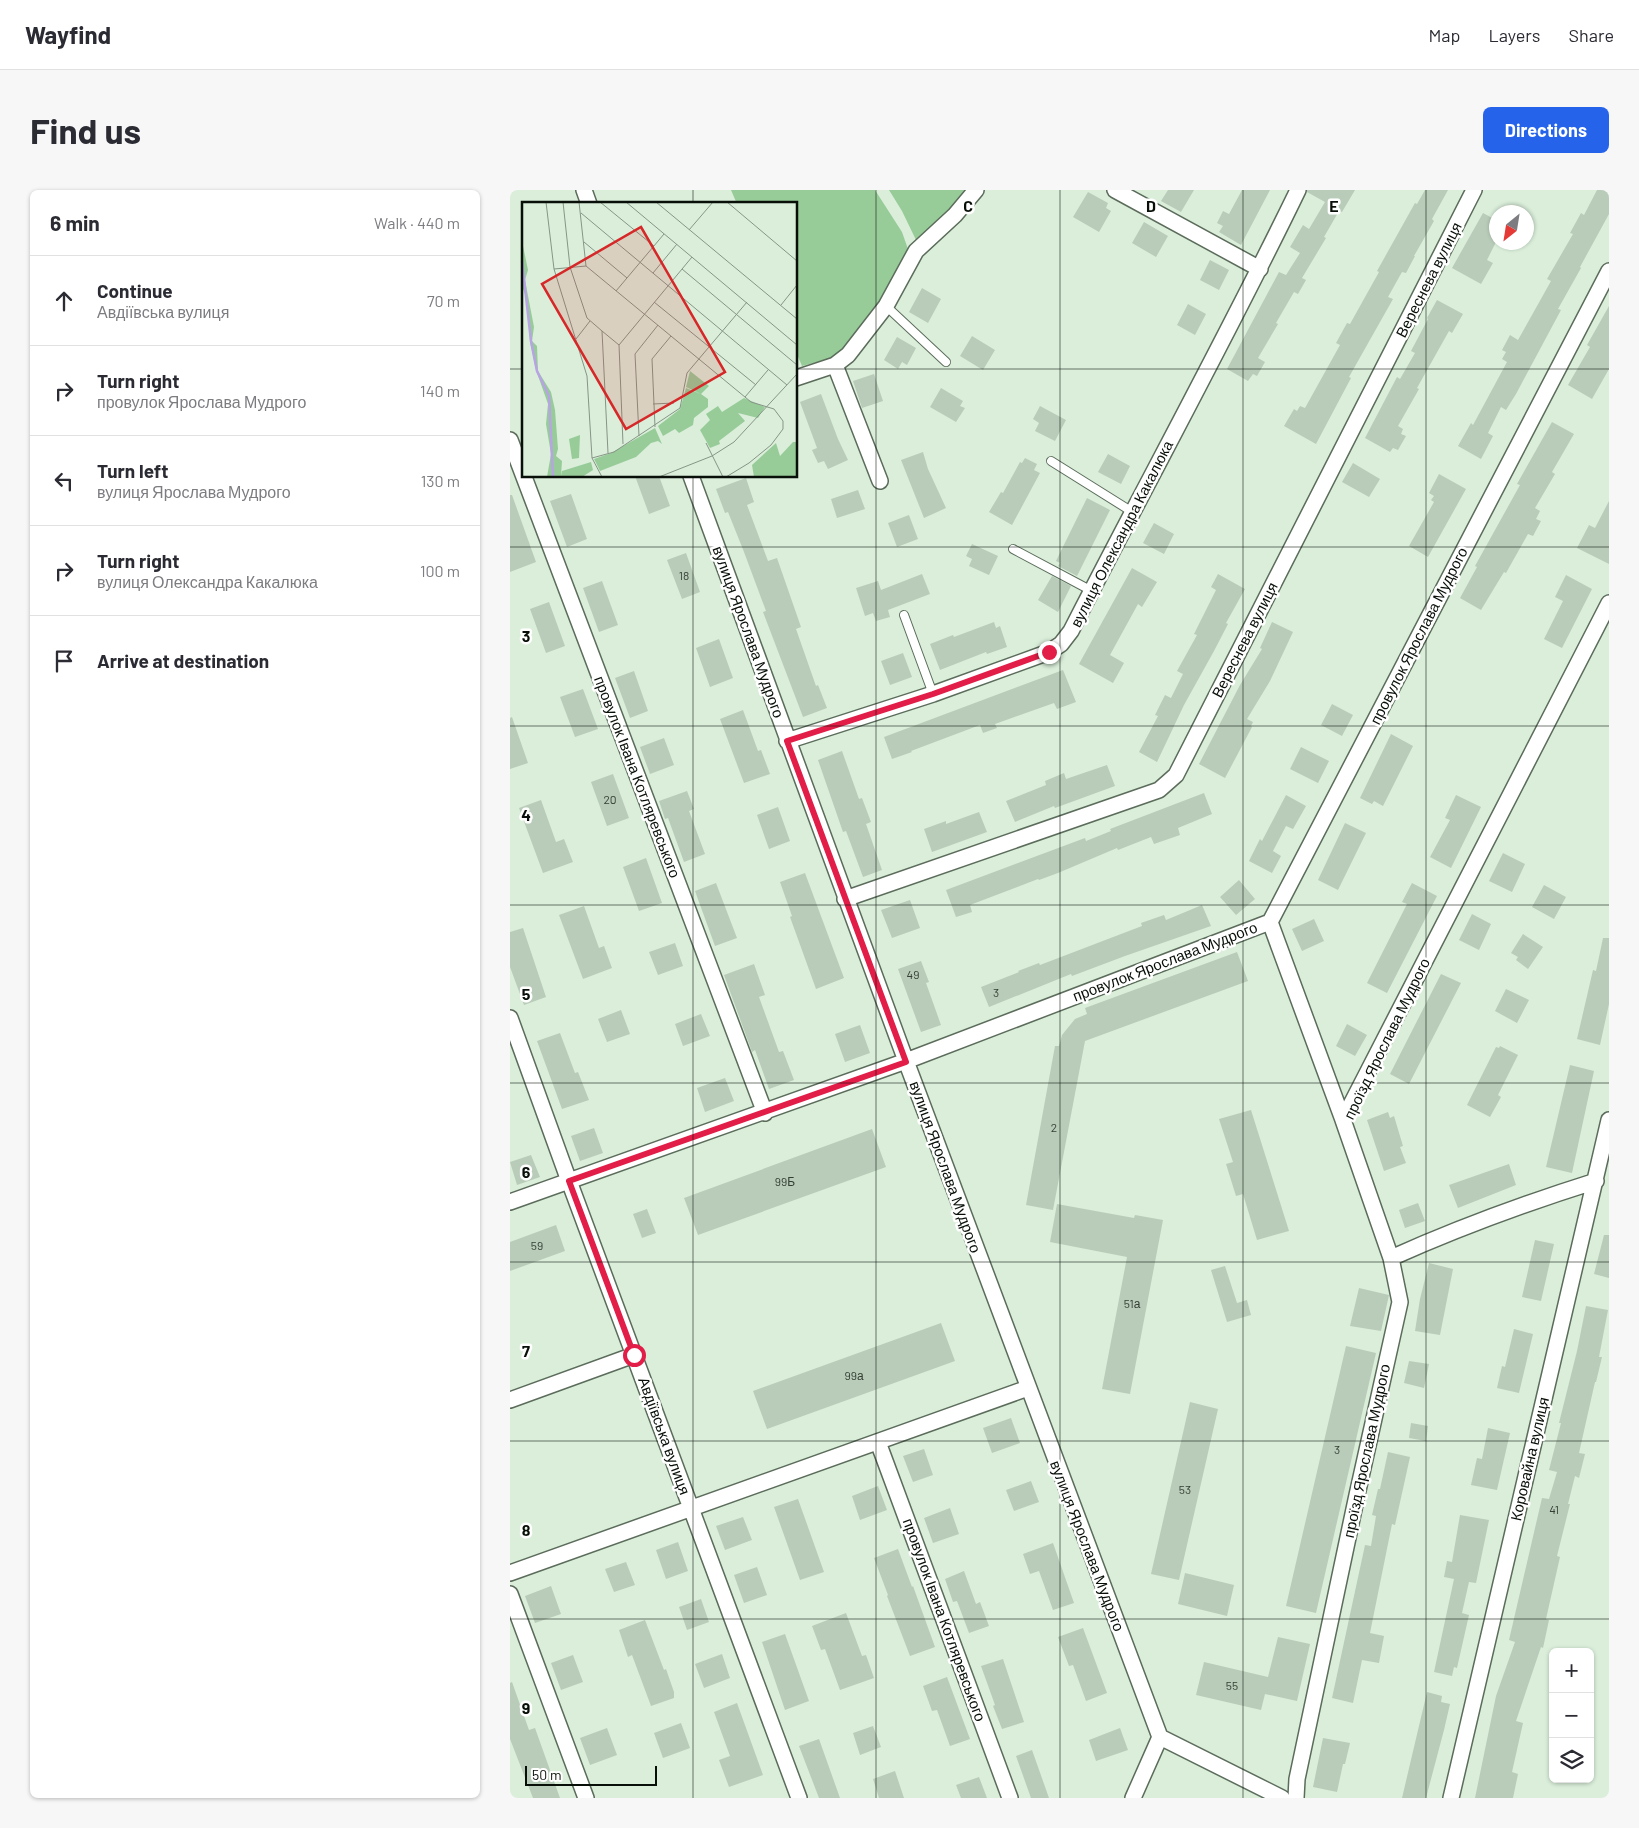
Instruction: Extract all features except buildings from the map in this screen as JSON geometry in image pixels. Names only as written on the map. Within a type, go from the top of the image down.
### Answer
[{"type":"street","points":[[584,190],[588,202]]},
{"type":"street","points":[[798,377],[835,365],[848,354],[886,306],[916,251],[955,215],[976,190]]},
{"type":"street","points":[[1115,190],[1260,269]]},
{"type":"street","name":"вулиця Олександра Какалюка","points":[[787,741],[933,694],[1049,652],[1061,644],[1071,632],[1134,512],[1260,269],[1298,190]]},
{"type":"street","name":"Вереснева вулиця","points":[[845,899],[1159,790],[1176,775],[1474,190]]},
{"type":"street","name":"провулок Ярослава Мудрого","points":[[510,1202],[906,1062],[1270,922],[1609,270]]},
{"type":"street","points":[[835,365],[880,481]]},
{"type":"street","name":"провулок Івана Котляревського","points":[[510,440],[521,479],[765,1113]]},
{"type":"street","name":"вулиця Ярослава Мудрого","points":[[692,478],[845,899],[1160,1737]]},
{"type":"street","name":"проїзд Ярослава Мудрого","points":[[1296,1798],[1297,1779],[1400,1302],[1391,1258],[1343,1120],[1609,603]]},
{"type":"street","points":[[1270,922],[1343,1120]]},
{"type":"street","name":"Авдіївська вулиця","points":[[510,1018],[799,1798]]},
{"type":"street","name":"Коровайна вулиця","points":[[1451,1798],[1609,1120]]},
{"type":"street","points":[[1391,1258],[1426,1242],[1529,1202],[1596,1181]]},
{"type":"street","points":[[510,1400],[634,1355]]},
{"type":"street","points":[[510,1573],[1028,1388]]},
{"type":"street","name":"провулок Івана Котляревського","points":[[878,1442],[1010,1798]]},
{"type":"street","points":[[510,1594],[586,1798]]},
{"type":"street","points":[[1133,1798],[1160,1737],[1282,1798]]},
{"type":"lane","points":[[886,306],[946,362]]},
{"type":"lane","points":[[1051,461],[1134,512]]},
{"type":"lane","points":[[1012,549],[1092,591]]},
{"type":"lane","points":[[904,615],[933,694]]},
{"type":"green space","points":[[731,190],[875,190],[902,232],[909,252],[884,301],[859,333],[835,357],[802,366],[798,357],[798,202],[736,202]]},
{"type":"green space","points":[[889,190],[969,190],[927,235],[916,240]]},
{"type":"route","points":[[634,1355],[569,1181],[906,1062],[787,741],[933,694],[1049,652]]}]
